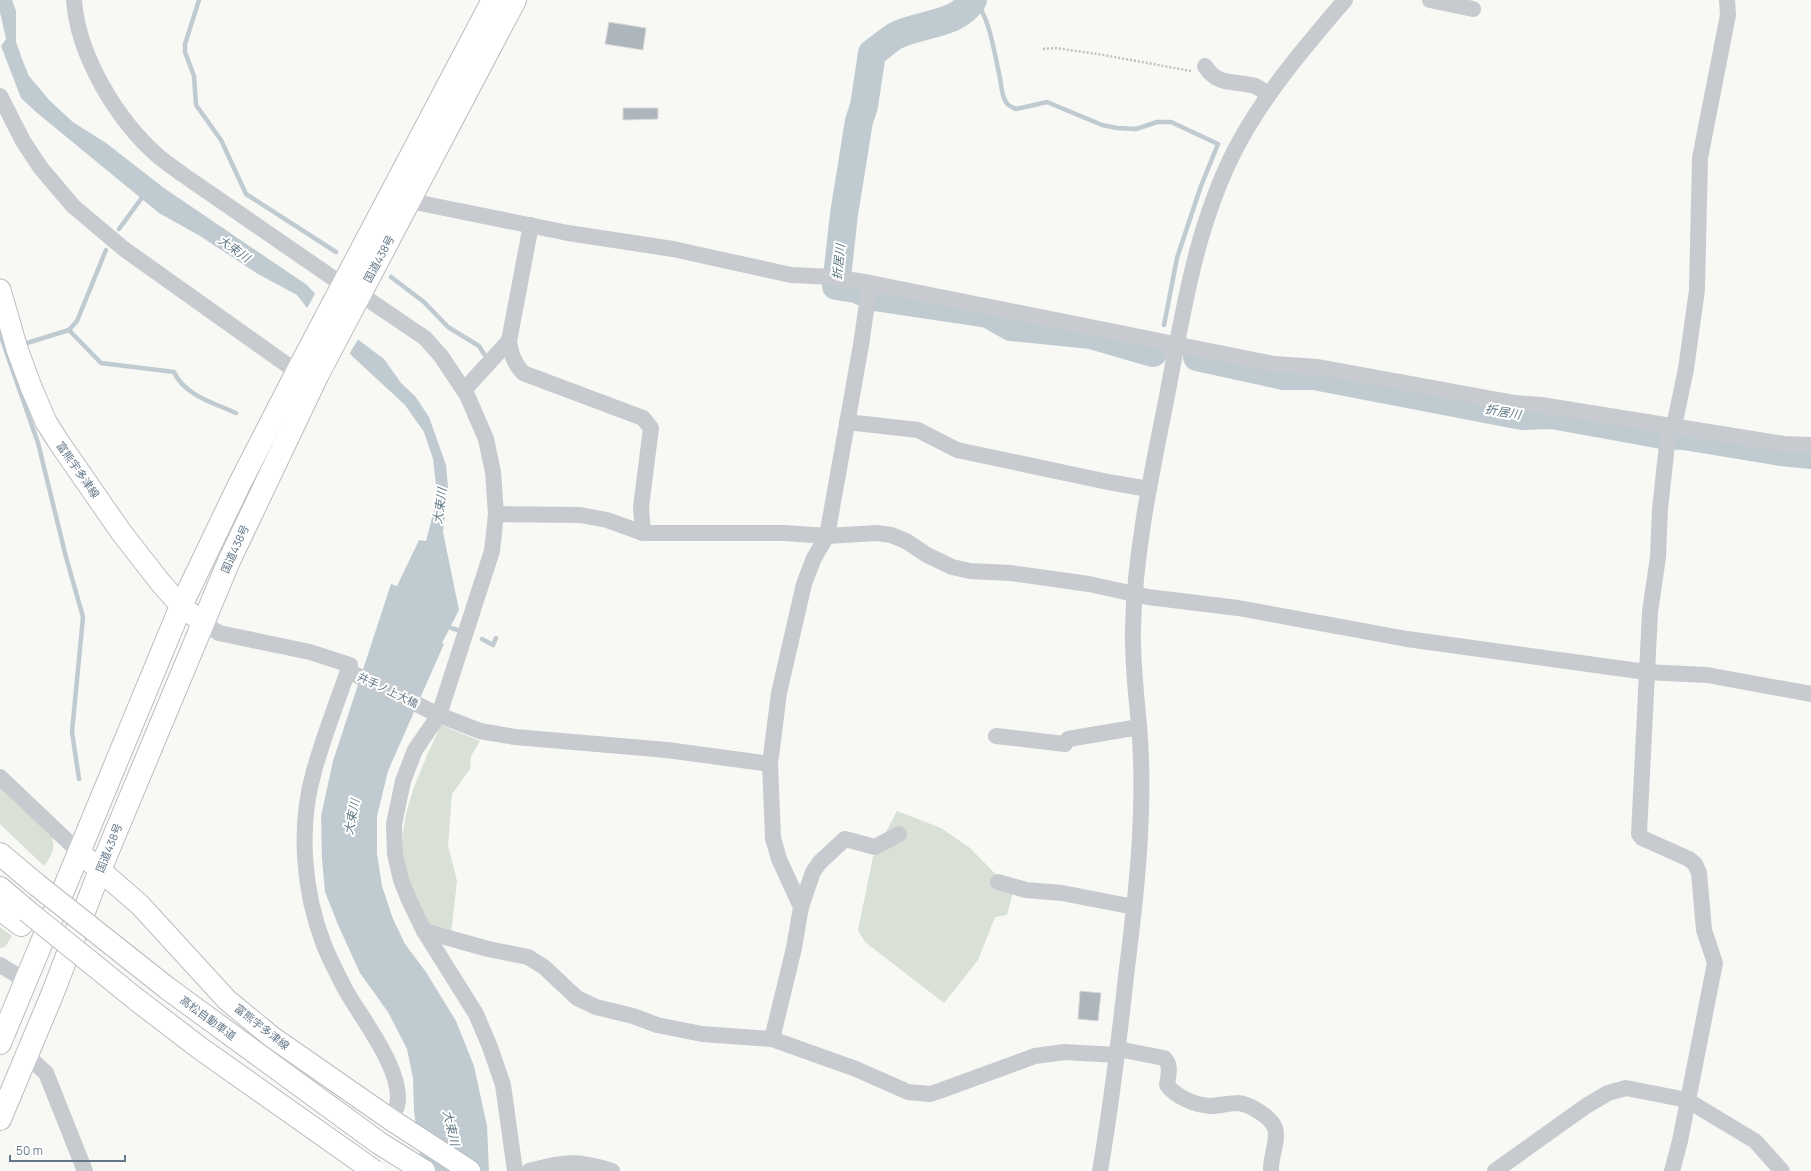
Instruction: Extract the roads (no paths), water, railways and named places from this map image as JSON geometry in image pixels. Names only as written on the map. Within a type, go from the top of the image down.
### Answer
[{"type":"highway","name":"国道438号","points":[[350,292],[389,196],[493,0]]},
{"type":"highway","name":"国道438号","points":[[0,1043],[181,606],[239,485],[350,292],[410,201],[515,0]]},
{"type":"highway","name":"国道438号","points":[[0,1119],[52,995],[100,870],[202,622],[264,485],[305,371]]},
{"type":"highway","name":"高松自動車道","points":[[0,854],[166,988],[379,1143],[424,1171]]},
{"type":"highway","points":[[0,888],[24,918],[126,1004],[201,1049],[374,1171]]},
{"type":"highway","points":[[0,909],[24,918]]},
{"type":"main road","name":"富熊宇多津線","points":[[0,290],[17,348],[46,422],[121,532],[181,606],[202,622]]},
{"type":"main road","name":"富熊宇多津線","points":[[79,852],[140,905],[228,1000],[272,1038],[470,1171]]},
{"type":"street","points":[[74,0],[79,28],[88,55],[100,81],[117,110],[137,134],[158,156],[182,174],[350,292],[426,338],[441,356],[464,390],[486,439],[494,472],[496,514],[492,551],[439,715],[415,750],[403,781],[394,824],[395,854],[400,880],[424,931],[476,1014],[490,1047],[503,1085],[515,1171]]},
{"type":"street","points":[[1100,1171],[1118,1052],[1134,907],[1142,792],[1139,727],[1134,680],[1134,594],[1149,489],[1177,345],[1197,251],[1221,178],[1236,149],[1268,95],[1345,0]]},
{"type":"street","points":[[1430,0],[1473,9]]},
{"type":"street","points":[[1672,1171],[1680,1141],[1715,963],[1704,930],[1699,873],[1695,864],[1690,859],[1642,838],[1639,834],[1646,672],[1650,612],[1658,557],[1660,508],[1670,431],[1686,369],[1697,290],[1700,158],[1728,15],[1727,0]]},
{"type":"street","points":[[1208,71],[1232,83],[1255,86],[1268,95]]},
{"type":"street","points":[[0,96],[20,135],[40,167],[73,206],[124,249],[305,371]]},
{"type":"street","points":[[389,196],[531,225],[673,249],[791,275],[837,278],[869,291],[1177,345],[1274,364],[1318,367],[1515,404],[1541,405],[1670,431],[1784,444],[1811,445]]},
{"type":"street","points":[[531,225],[509,341],[511,354],[516,366],[523,373],[643,418],[651,428],[641,507],[643,533]]},
{"type":"street","points":[[802,907],[779,859],[773,838],[770,764],[779,693],[804,584],[814,558],[827,536],[869,291]]},
{"type":"street","points":[[464,390],[509,341]]},
{"type":"street","points":[[847,422],[918,430],[957,450],[1108,482],[1149,489]]},
{"type":"street","points":[[496,514],[580,515],[607,520],[643,533],[785,534],[827,536],[877,533],[891,535],[906,541],[927,555],[952,567],[970,571],[1011,573],[1089,584],[1148,597],[1238,608],[1407,639],[1646,672],[1707,676],[1811,694]]},
{"type":"street","name":"井手ノ上大橋","points":[[202,622],[219,633],[310,652],[350,665],[350,672],[439,715],[480,731],[514,737],[666,750],[770,764]]},
{"type":"street","points":[[350,672],[314,772],[309,796],[305,852],[307,887],[315,922],[325,948],[345,989],[381,1047],[392,1071],[397,1089],[395,1122]]},
{"type":"street","points":[[996,736],[1065,744],[1068,739],[1139,727]]},
{"type":"street","points":[[0,777],[79,852]]},
{"type":"street","points":[[772,1039],[794,948],[802,907],[813,872],[820,862],[845,839],[875,847],[899,834]]},
{"type":"street","points":[[998,882],[1026,890],[1062,893],[1134,907]]},
{"type":"street","points":[[424,931],[488,949],[528,957],[544,967],[577,998],[596,1007],[633,1016],[657,1025],[702,1034],[772,1039],[856,1069],[908,1092],[930,1094],[1035,1056],[1064,1052],[1118,1052],[1164,1058],[1168,1061],[1169,1066],[1167,1085],[1180,1097],[1210,1106],[1238,1103],[1248,1106],[1267,1118],[1275,1128],[1276,1136],[1270,1162],[1271,1171]]},
{"type":"street","points":[[0,966],[25,980]]},
{"type":"street","points":[[25,1058],[35,1063],[46,1073],[85,1171]]},
{"type":"street","points":[[1495,1171],[1586,1106],[1608,1093],[1626,1088],[1687,1100],[1755,1141],[1782,1171]]},
{"type":"street","points":[[529,1171],[555,1164],[577,1162],[612,1171]]},
{"type":"water","name":"大束川","points":[[0,0],[12,0],[16,11],[16,42],[22,59],[29,76],[50,101],[73,122],[106,143],[164,188],[307,285],[356,338],[384,359],[401,383],[415,396],[429,417],[446,465],[448,487],[443,532],[459,610],[442,643],[444,644],[388,771],[377,816],[377,854],[382,886],[393,919],[405,944],[426,972],[456,1021],[474,1066],[487,1126],[489,1171],[422,1171],[414,1111],[413,1078],[407,1049],[388,1012],[360,973],[339,927],[325,892],[322,859],[321,816],[333,761],[391,584],[397,586],[419,540],[426,541],[434,510],[436,486],[433,459],[424,432],[405,405],[324,330],[297,295],[258,274],[200,236],[159,213],[21,98],[1,46],[6,39],[0,12]]},
{"type":"waterway","points":[[199,0],[185,44],[185,52],[194,76],[196,105],[221,140],[246,194],[336,252]]},
{"type":"waterway","name":"折居川","points":[[973,0],[957,15],[895,36],[872,53],[844,214],[836,286],[856,289],[874,297],[988,314],[1011,327],[1091,335],[1153,353]]},
{"type":"waterway","points":[[975,0],[985,18],[988,27],[994,48],[1003,94],[1005,100],[1010,106],[1016,109],[1047,102],[1102,125],[1117,128],[1136,129],[1157,122],[1171,122],[1218,144],[1201,186],[1177,258],[1164,325]]},
{"type":"waterway","points":[[119,229],[144,195]]},
{"type":"waterway","points":[[27,343],[69,330],[77,321],[106,250]]},
{"type":"waterway","points":[[391,277],[424,302],[448,327],[479,346],[484,354]]},
{"type":"waterway","points":[[69,330],[101,363],[174,372],[185,387],[192,392],[209,402],[236,413]]},
{"type":"waterway","points":[[0,334],[38,443],[66,557],[83,617],[72,732],[79,779]]},
{"type":"waterway","name":"折居川","points":[[1197,357],[1284,376],[1314,376],[1522,416],[1552,415],[1662,435],[1684,436],[1781,452],[1811,455]]},
{"type":"waterway","points":[[451,628],[461,631]]},
{"type":"waterway","points":[[482,639],[493,645],[496,638]]}]
